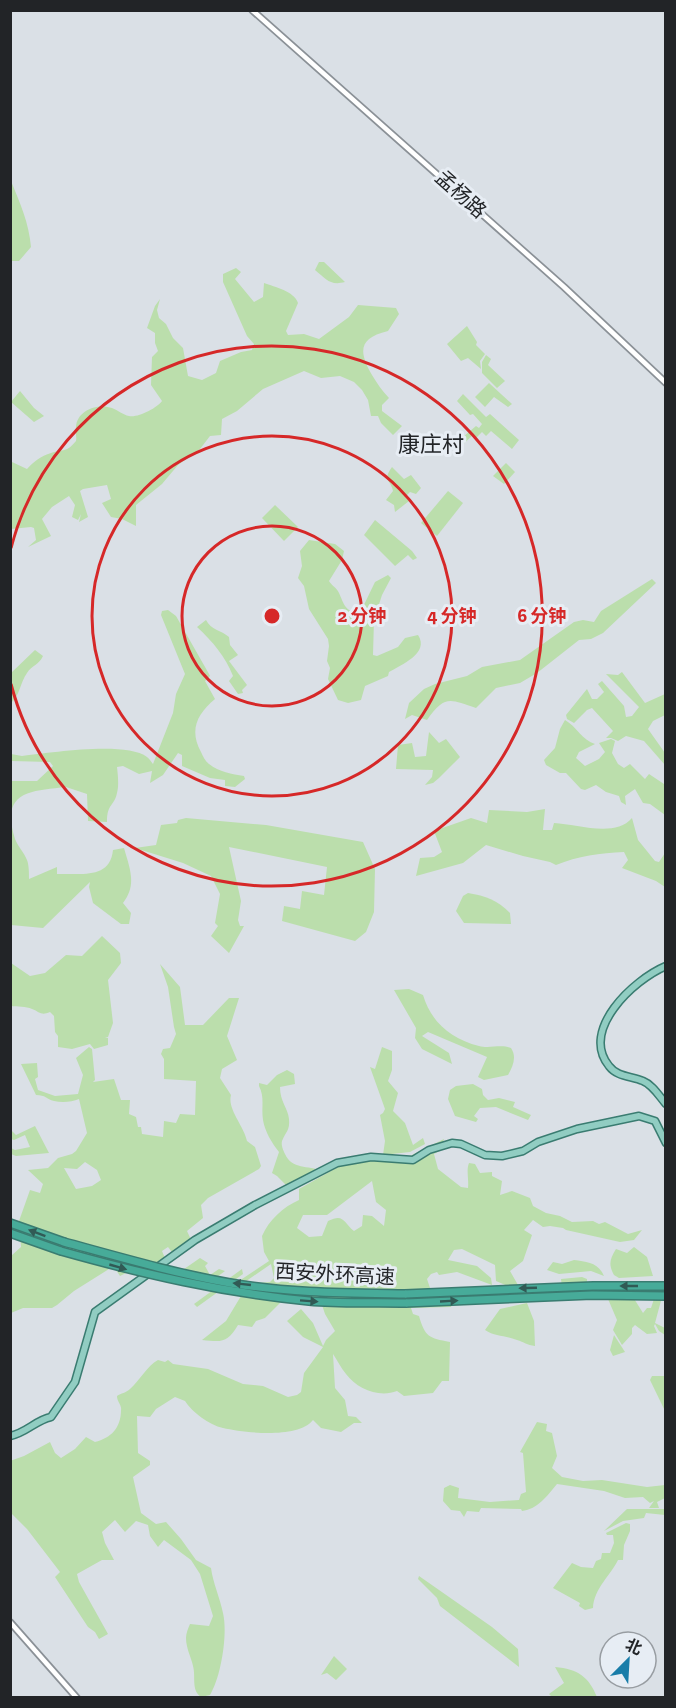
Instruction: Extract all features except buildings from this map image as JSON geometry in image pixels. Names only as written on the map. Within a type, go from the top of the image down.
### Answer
[{"type":"highway","name":"西安外环高速","points":[[10,1223],[64,1242],[133,1261],[231,1283],[312,1292],[405,1294],[491,1289],[666,1286]]},
{"type":"highway","name":"西安外环高速","points":[[10,1233],[61,1251],[132,1271],[230,1292],[312,1302],[406,1303],[565,1296],[666,1296]]},
{"type":"main road","points":[[666,966],[645,977],[615,1006],[603,1024],[601,1049],[610,1067],[622,1075],[649,1084],[666,1104]]},
{"type":"main road","points":[[10,1436],[18,1434],[42,1419],[51,1417],[75,1382],[95,1312],[195,1240],[255,1205],[337,1163],[371,1157],[413,1160],[429,1150],[452,1143],[461,1144],[485,1155],[502,1156],[523,1151],[538,1142],[577,1129],[639,1116],[654,1121],[666,1143]]},
{"type":"street","name":"孟杨路","points":[[252,10],[564,286],[666,383]]},
{"type":"street","points":[[10,1622],[77,1698]]},
{"type":"green space","points":[[11,181],[26,221],[31,247],[19,261],[11,261]]},
{"type":"green space","points":[[319,262],[324,262],[345,282],[336,283],[325,279],[315,270]]},
{"type":"green space","points":[[236,268],[241,272],[235,279],[254,302],[263,297],[264,283],[293,295],[298,303],[286,331],[288,335],[304,334],[319,339],[349,317],[358,305],[396,308],[399,314],[388,331],[371,337],[363,352],[367,367],[389,398],[382,405],[382,411],[402,426],[393,435],[381,423],[378,416],[371,416],[368,400],[354,382],[340,376],[321,378],[304,371],[263,389],[237,411],[222,419],[221,435],[210,436],[200,449],[178,465],[162,484],[136,505],[136,526],[122,519],[111,517],[102,503],[111,499],[107,485],[83,489],[80,491],[88,517],[79,522],[81,514],[78,520],[72,517],[75,505],[69,496],[52,507],[42,519],[51,536],[28,547],[36,540],[34,528],[11,529],[11,453],[12,462],[27,469],[44,456],[65,450],[73,445],[76,441],[77,421],[89,409],[101,406],[133,416],[147,412],[160,404],[162,401],[151,385],[152,357],[158,351],[155,333],[147,328],[160,299],[157,310],[159,318],[183,348],[188,376],[202,380],[216,373],[220,361],[252,350],[254,344],[247,336],[223,282],[223,274]]},
{"type":"green space","points":[[467,326],[477,342],[476,345],[485,354],[480,361],[481,369],[468,358],[461,361],[447,344]]},
{"type":"green space","points":[[486,355],[491,359],[488,365],[505,381],[497,388],[482,373],[482,362]]},
{"type":"green space","points":[[489,383],[512,404],[508,407],[494,397],[485,407],[475,397]]},
{"type":"green space","points":[[20,391],[44,416],[34,422],[11,402]]},
{"type":"green space","points":[[463,394],[486,417],[490,414],[519,440],[512,449],[491,431],[486,436],[482,432],[476,438],[472,436],[461,446],[457,442],[476,426],[479,428],[482,424],[457,401]]},
{"type":"green space","points":[[506,463],[515,472],[504,484],[493,476]]},
{"type":"green space","points":[[392,467],[404,479],[411,475],[421,488],[416,494],[410,492],[405,497],[409,501],[395,512],[394,505],[386,500],[393,491],[387,478]]},
{"type":"green space","points":[[448,491],[463,503],[437,536],[421,523]]},
{"type":"green space","points":[[275,505],[298,527],[284,541],[262,518]]},
{"type":"green space","points":[[375,520],[412,551],[417,558],[413,560],[408,555],[395,566],[364,535]]},
{"type":"green space","points":[[309,540],[335,544],[344,551],[342,560],[329,581],[351,611],[360,613],[375,582],[388,575],[391,578],[382,595],[374,620],[373,655],[377,656],[398,647],[405,638],[418,635],[421,641],[417,653],[412,658],[389,672],[388,676],[365,686],[361,700],[348,703],[338,700],[328,679],[330,668],[327,661],[328,639],[309,609],[304,586],[298,578],[302,566],[300,551]]},
{"type":"green space","points":[[652,579],[656,583],[603,633],[591,639],[579,640],[537,673],[520,683],[496,688],[476,708],[448,701],[438,706],[427,720],[412,715],[405,719],[409,703],[424,689],[467,676],[482,667],[520,660],[574,622],[583,620],[594,622],[601,611]]},
{"type":"green space","points":[[168,610],[176,616],[210,676],[205,681],[215,699],[199,717],[195,730],[201,752],[213,767],[244,776],[245,779],[235,787],[225,786],[225,780],[210,778],[182,766],[182,755],[178,753],[163,775],[150,783],[152,771],[139,774],[123,766],[117,767],[118,790],[109,808],[107,822],[88,821],[87,794],[66,787],[41,790],[21,796],[12,811],[11,823],[11,781],[37,781],[53,766],[50,762],[11,761],[11,754],[22,756],[87,749],[122,750],[137,752],[147,757],[153,764],[185,674],[161,615],[162,611]]},
{"type":"green space","points":[[206,620],[211,626],[229,637],[230,645],[238,655],[229,661],[247,685],[242,690],[243,693],[238,694],[229,681],[233,676],[226,662],[197,627]]},
{"type":"green space","points":[[35,650],[43,656],[27,673],[11,703],[11,673]]},
{"type":"green space","points":[[622,672],[645,703],[665,694],[665,715],[653,721],[648,729],[665,753],[665,765],[644,741],[626,736],[618,741],[606,738],[613,731],[592,708],[574,723],[567,719],[566,715],[587,689],[592,699],[597,699],[604,692],[598,684],[602,681],[624,706],[626,717],[632,716],[639,707],[606,674],[618,675]]},
{"type":"green space","points":[[565,720],[587,740],[595,744],[579,752],[576,758],[585,766],[599,759],[605,752],[599,743],[611,739],[615,741],[612,753],[618,764],[624,768],[630,764],[645,779],[649,774],[665,783],[665,815],[650,804],[643,803],[635,789],[625,796],[626,805],[621,802],[619,796],[606,792],[596,785],[585,790],[581,789],[566,773],[560,773],[546,765],[544,760],[555,748]]},
{"type":"green space","points":[[429,732],[439,743],[446,739],[460,757],[433,783],[425,785],[432,777],[433,770],[396,769],[398,745],[412,743],[415,757],[426,756]]},
{"type":"green space","points":[[545,809],[543,830],[552,830],[554,823],[606,829],[625,824],[632,818],[638,840],[655,861],[659,862],[665,853],[665,887],[656,881],[622,868],[628,860],[624,852],[573,859],[556,865],[486,845],[463,863],[416,876],[420,858],[434,857],[442,852],[434,831],[471,818],[487,823],[489,810],[527,812]]},
{"type":"green space","points":[[186,818],[266,825],[363,842],[375,869],[374,912],[366,932],[355,941],[282,921],[284,906],[300,909],[302,891],[324,895],[327,867],[229,847],[241,901],[238,920],[240,926],[244,926],[229,953],[211,936],[218,926],[215,923],[220,894],[211,876],[183,863],[135,848],[156,845],[161,825],[177,823],[178,820]]},
{"type":"green space","points":[[11,823],[15,839],[28,862],[29,879],[57,867],[57,874],[84,874],[100,871],[111,860],[113,850],[124,848],[131,877],[130,890],[123,903],[131,913],[129,924],[121,924],[93,903],[90,882],[43,928],[11,925]]},
{"type":"green space","points":[[468,893],[496,902],[510,913],[511,924],[464,923],[456,911],[463,896]]},
{"type":"green space","points":[[102,936],[120,953],[121,963],[108,980],[113,1023],[108,1037],[105,1038],[108,1038],[108,1045],[94,1049],[90,1044],[72,1049],[58,1047],[54,1016],[50,1012],[42,1014],[27,1007],[11,1006],[11,963],[30,976],[45,973],[66,955],[82,956]]},
{"type":"green space","points":[[160,964],[180,987],[185,1025],[203,1025],[229,998],[239,998],[227,1036],[237,1060],[222,1069],[220,1078],[231,1095],[231,1106],[247,1141],[255,1147],[261,1166],[208,1198],[201,1205],[203,1218],[187,1231],[193,1244],[175,1256],[168,1247],[162,1251],[167,1263],[156,1274],[148,1262],[120,1276],[116,1270],[109,1269],[52,1308],[23,1308],[11,1313],[11,1256],[21,1247],[19,1221],[30,1190],[40,1193],[43,1184],[28,1170],[48,1168],[58,1158],[72,1154],[87,1133],[79,1099],[60,1102],[36,1095],[21,1064],[37,1063],[38,1077],[35,1079],[38,1090],[55,1096],[78,1094],[83,1075],[76,1058],[89,1047],[92,1049],[95,1080],[93,1082],[114,1079],[121,1100],[130,1100],[129,1114],[136,1117],[142,1134],[163,1137],[164,1121],[176,1123],[180,1114],[195,1115],[196,1081],[164,1079],[164,1059],[161,1054],[163,1049],[170,1048],[176,1034],[168,987]],"holes":[[[85,1162],[97,1170],[101,1180],[92,1186],[76,1189],[64,1168],[77,1169]]]},
{"type":"green space","points":[[409,989],[423,995],[431,1013],[451,1034],[483,1047],[511,1048],[514,1058],[508,1075],[484,1080],[478,1077],[487,1057],[428,1032],[422,1036],[449,1053],[452,1064],[422,1049],[415,1038],[416,1028],[394,990]]},
{"type":"green space","points":[[382,1047],[392,1051],[392,1070],[388,1081],[398,1093],[393,1111],[405,1123],[413,1145],[423,1138],[425,1144],[410,1152],[383,1155],[385,1141],[380,1115],[385,1109],[370,1067],[375,1069]]},
{"type":"green space","points":[[287,1070],[294,1074],[295,1084],[280,1087],[289,1119],[288,1129],[282,1141],[283,1149],[292,1163],[322,1171],[290,1189],[272,1173],[279,1152],[264,1124],[262,1095],[259,1086],[259,1083],[267,1085],[277,1075]]},
{"type":"green space","points":[[473,1084],[482,1089],[483,1095],[488,1100],[499,1098],[515,1102],[513,1107],[531,1115],[528,1120],[496,1107],[480,1108],[474,1116],[478,1119],[476,1122],[455,1116],[448,1099],[450,1090],[456,1086]]},
{"type":"green space","points":[[35,1126],[49,1153],[16,1156],[11,1154],[11,1148],[15,1150],[30,1147],[25,1135],[11,1139],[11,1130],[16,1135]]},
{"type":"green space","points":[[444,1139],[441,1150],[434,1154],[438,1169],[461,1187],[468,1188],[468,1166],[469,1163],[475,1164],[480,1173],[492,1172],[492,1176],[502,1181],[500,1195],[512,1191],[530,1198],[533,1206],[546,1213],[572,1222],[593,1221],[599,1224],[605,1222],[628,1234],[642,1230],[634,1240],[620,1242],[563,1228],[543,1227],[533,1220],[524,1230],[532,1235],[523,1261],[510,1271],[522,1292],[496,1281],[495,1265],[462,1249],[454,1250],[448,1260],[477,1266],[491,1278],[492,1285],[457,1272],[439,1275],[437,1272],[431,1274],[427,1279],[431,1291],[447,1290],[452,1299],[451,1307],[411,1308],[413,1314],[419,1316],[423,1328],[429,1335],[450,1342],[449,1381],[442,1381],[433,1393],[404,1396],[397,1391],[376,1393],[356,1384],[342,1369],[333,1354],[335,1388],[345,1400],[348,1416],[356,1417],[362,1423],[354,1423],[341,1432],[321,1428],[313,1420],[306,1426],[284,1432],[257,1433],[223,1428],[201,1418],[185,1401],[175,1397],[156,1409],[150,1417],[137,1416],[138,1453],[150,1461],[150,1465],[133,1477],[141,1513],[156,1524],[166,1522],[196,1560],[211,1568],[223,1613],[225,1632],[220,1667],[210,1695],[201,1697],[195,1687],[194,1670],[186,1634],[190,1624],[209,1626],[213,1616],[200,1574],[191,1560],[164,1540],[158,1547],[150,1536],[148,1525],[136,1521],[125,1532],[115,1520],[102,1532],[114,1560],[102,1560],[77,1574],[79,1582],[108,1634],[99,1639],[88,1627],[55,1577],[60,1572],[27,1529],[11,1513],[10,1461],[50,1442],[55,1453],[61,1458],[75,1449],[86,1437],[95,1442],[106,1438],[117,1427],[121,1416],[117,1396],[130,1389],[158,1360],[208,1369],[243,1384],[263,1386],[288,1397],[301,1392],[304,1373],[323,1347],[303,1337],[287,1321],[301,1309],[313,1323],[323,1346],[335,1331],[325,1314],[320,1299],[308,1305],[281,1302],[265,1318],[256,1321],[252,1327],[238,1325],[224,1340],[202,1340],[226,1321],[244,1291],[258,1283],[270,1282],[274,1278],[271,1264],[229,1293],[224,1291],[269,1261],[264,1252],[262,1236],[277,1215],[287,1206],[299,1200],[299,1189],[347,1162],[410,1156]],"holes":[[[372,1181],[376,1202],[386,1210],[384,1226],[372,1216],[363,1215],[362,1226],[354,1231],[340,1218],[328,1221],[322,1236],[309,1237],[297,1228],[303,1215],[327,1215]]]},
{"type":"green space","points":[[634,1247],[647,1257],[653,1276],[619,1278],[614,1275],[610,1262],[616,1249],[627,1253]]},
{"type":"green space","points":[[200,1258],[208,1263],[205,1266],[210,1275],[219,1269],[225,1271],[202,1288],[174,1276]]},
{"type":"green space","points":[[574,1260],[595,1265],[604,1276],[591,1271],[559,1274],[547,1270],[553,1262],[562,1264]]},
{"type":"green space","points":[[242,1269],[243,1274],[197,1307],[194,1304]]},
{"type":"green space","points":[[582,1277],[587,1279],[587,1289],[601,1290],[601,1297],[578,1286],[562,1287],[561,1279]]},
{"type":"green space","points":[[655,1296],[662,1297],[655,1323],[665,1328],[665,1335],[655,1324],[657,1333],[647,1334],[635,1325],[632,1328],[632,1334],[622,1345],[613,1330],[617,1320],[608,1299],[633,1297],[643,1313],[647,1308],[651,1308]]},
{"type":"green space","points":[[527,1303],[534,1321],[535,1346],[485,1330],[500,1309]]},
{"type":"green space","points":[[614,1335],[625,1352],[613,1356],[610,1350]]},
{"type":"green space","points":[[652,1376],[665,1376],[665,1411],[650,1380]]},
{"type":"green space","points":[[537,1422],[547,1424],[546,1431],[552,1433],[557,1456],[552,1468],[562,1477],[647,1487],[665,1485],[665,1498],[657,1502],[659,1508],[649,1508],[654,1501],[650,1503],[643,1497],[625,1498],[604,1491],[557,1484],[542,1501],[528,1510],[481,1508],[479,1512],[467,1511],[464,1517],[460,1511],[451,1510],[443,1501],[444,1488],[450,1485],[459,1488],[458,1498],[490,1502],[519,1500],[521,1494],[526,1492],[523,1453],[520,1452]]},
{"type":"green space","points":[[627,1509],[665,1509],[665,1515],[646,1513],[644,1518],[623,1521],[604,1531]]},
{"type":"green space","points":[[626,1523],[630,1524],[630,1531],[624,1545],[623,1560],[618,1560],[596,1594],[593,1608],[585,1610],[579,1606],[580,1603],[553,1588],[572,1563],[581,1567],[593,1568],[596,1561],[601,1559],[602,1553],[610,1553],[614,1543],[613,1535],[606,1533]]},
{"type":"green space","points":[[419,1576],[492,1627],[518,1649],[519,1667],[440,1606],[437,1598],[418,1579]]},
{"type":"green space","points":[[334,1656],[347,1669],[336,1680],[327,1673],[321,1675]]},
{"type":"green space","points":[[555,1667],[582,1675],[597,1697],[552,1697],[549,1694],[564,1683]]},
{"type":"district","name":"康庄村","points":[[431,444]]}]
